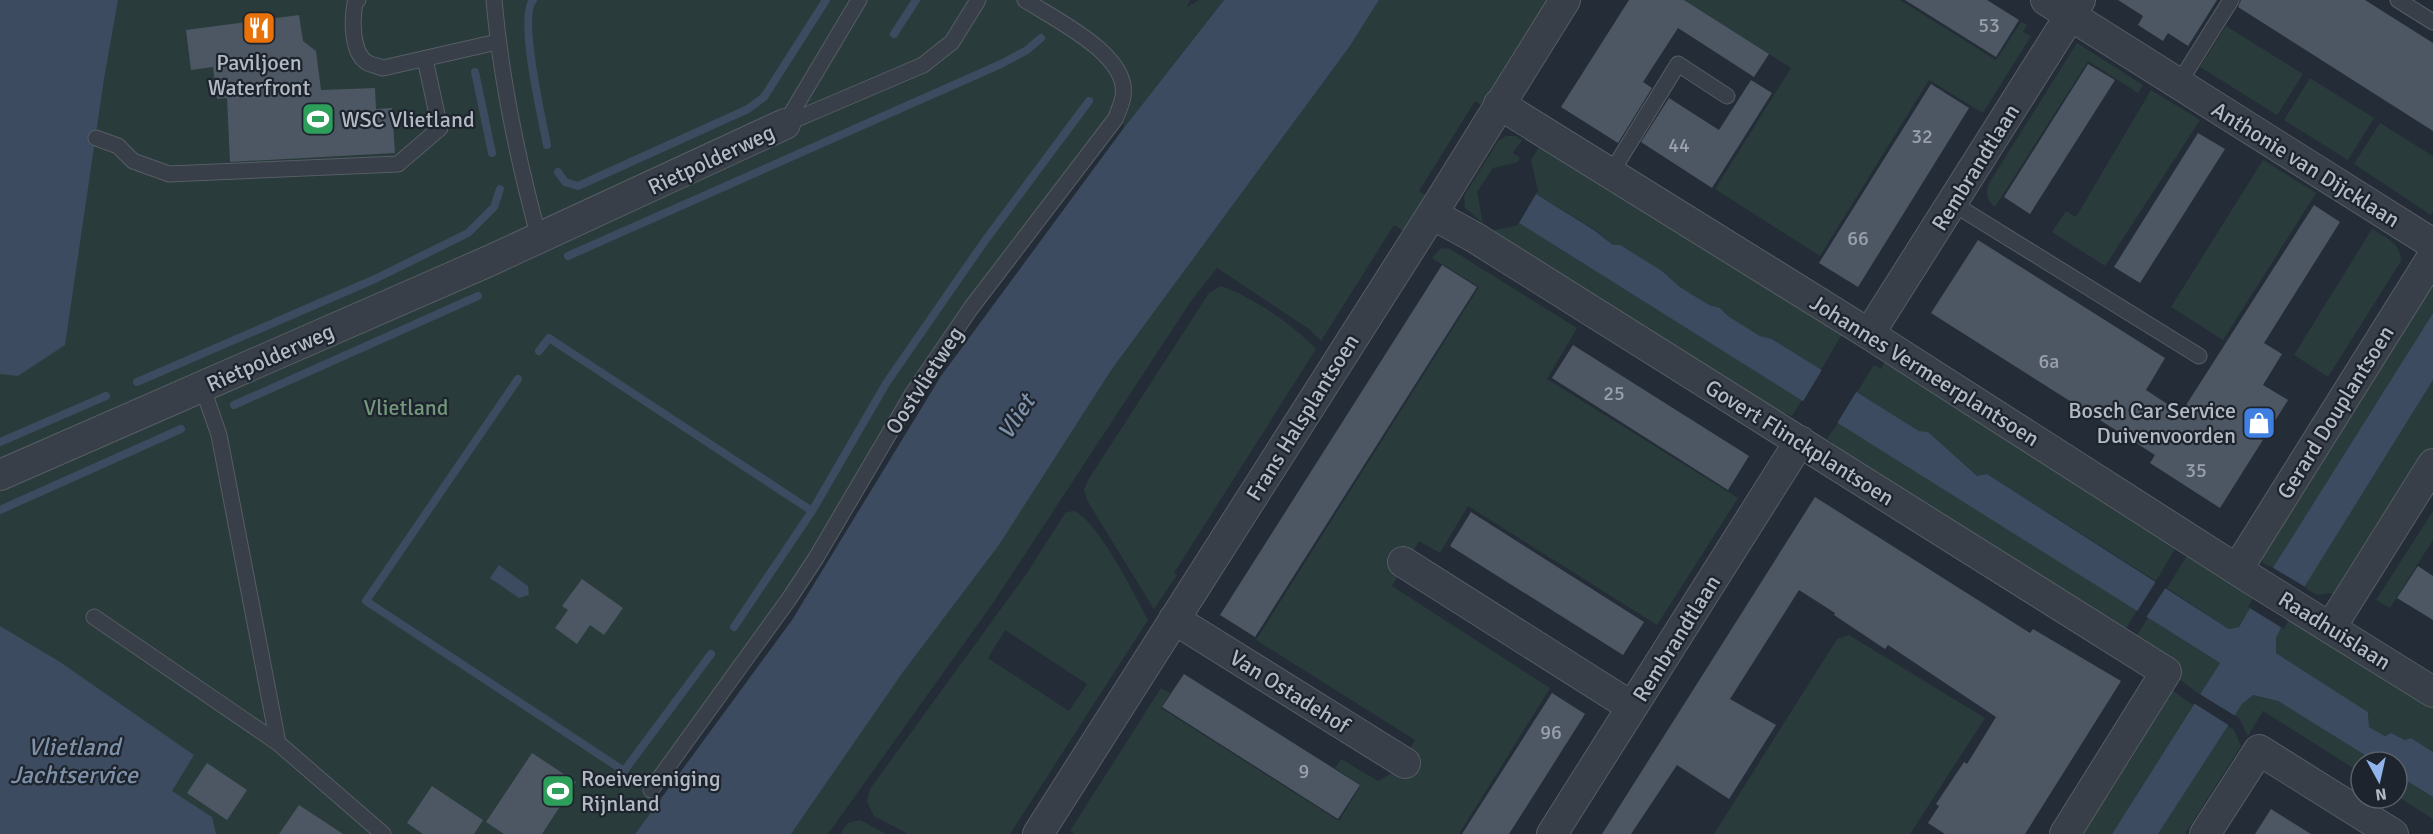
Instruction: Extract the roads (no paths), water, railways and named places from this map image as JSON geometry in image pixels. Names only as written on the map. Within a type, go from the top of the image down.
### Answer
[{"type":"street","name":"Frans Halsplantsoen","points":[[1038,834],[1565,0]]},
{"type":"street","name":"Anthonie van Dijcklaan","points":[[2065,5],[2178,83],[2433,244]]},
{"type":"street","name":"Rembrandtlaan","points":[[1869,334],[1952,203],[2065,5]]},
{"type":"street","name":"Johannes Vermeerplantsoen","points":[[1499,104],[1869,334],[2246,574]]},
{"type":"street","name":"Rietpolderweg","points":[[0,475],[539,238],[785,124]]},
{"type":"street","name":"Govert Flinckplantsoen","points":[[1432,213],[1474,237],[2166,672],[2065,834]]},
{"type":"street","name":"Gerard Douplantsoen","points":[[2246,574],[2433,256]]},
{"type":"street","name":"Rembrandtlaan","points":[[1552,834],[1800,441]]},
{"type":"street","points":[[2331,627],[2433,464]]},
{"type":"street","points":[[1403,562],[1632,707]]},
{"type":"street","name":"Raadhuislaan","points":[[2246,574],[2433,692]]},
{"type":"street","name":"Van Ostadehof","points":[[1174,619],[1405,763]]},
{"type":"street","points":[[2205,834],[2259,750],[2393,834]]},
{"type":"lane","points":[[358,0],[355,3],[352,19],[358,50],[367,63],[383,68],[497,42]]},
{"type":"lane","points":[[494,0],[497,42],[524,177],[539,238]]},
{"type":"lane","name":"Rietpolderweg","points":[[785,124],[859,0]]},
{"type":"lane","name":"Rietpolderweg","points":[[785,124],[922,65],[952,42],[978,0]]},
{"type":"lane","name":"Oostvlietweg","points":[[651,790],[789,599],[816,558],[913,393],[971,308],[1116,118],[1124,95],[1118,72],[1098,46],[1025,0]]},
{"type":"lane","points":[[2178,83],[2231,0]]},
{"type":"lane","points":[[2398,0],[2433,22]]},
{"type":"lane","points":[[96,138],[118,146],[133,161],[169,174],[398,164],[440,128],[425,59]]},
{"type":"lane","points":[[1611,173],[1678,64],[1726,96]]},
{"type":"lane","points":[[1952,203],[2199,356]]},
{"type":"lane","points":[[202,386],[219,435],[278,743]]},
{"type":"lane","points":[[94,617],[278,743],[383,834]]},
{"type":"water","points":[[0,0],[118,0],[104,79],[65,345],[18,376],[0,374]]},
{"type":"water","name":"Vliet","points":[[1224,0],[1379,0],[1350,46],[1112,369],[999,545],[903,672],[791,834],[635,834],[792,620],[941,376],[1123,129]]},
{"type":"water","points":[[1536,194],[1594,230],[1613,245],[1620,245],[1662,271],[1680,287],[1709,305],[1720,308],[1728,316],[1760,336],[1772,339],[1919,431],[1928,432],[1977,476],[1987,474],[2229,629],[2239,627],[2274,566],[2433,313],[2433,380],[2287,615],[2276,638],[2276,653],[2368,712],[2369,727],[2385,736],[2391,733],[2405,740],[2411,738],[2433,752],[2433,797],[2409,782],[2409,750],[2357,750],[2278,701],[2253,695],[2242,704],[2158,834],[2112,834],[2220,663],[1519,223]]},
{"type":"water","points":[[499,565],[528,586],[529,595],[519,598],[490,578]]},
{"type":"water","name":"Vlietland Jachtservice","points":[[0,626],[60,662],[194,755],[172,791],[212,817],[216,834],[0,834]]},
{"type":"waterway","points":[[533,0],[529,10],[528,26],[536,92],[547,145]]},
{"type":"waterway","points":[[558,172],[565,182],[578,186],[748,109],[764,97],[826,0]]},
{"type":"waterway","points":[[894,34],[916,0]]},
{"type":"waterway","points":[[568,256],[1001,64],[1027,50],[1041,38]]},
{"type":"waterway","points":[[475,72],[492,153]]},
{"type":"waterway","points":[[812,511],[887,382],[984,242],[1089,101]]},
{"type":"waterway","points":[[137,382],[375,279],[468,233],[494,207],[500,189]]},
{"type":"waterway","points":[[234,405],[478,296]]},
{"type":"waterway","points":[[539,351],[549,338],[812,511],[734,627]]},
{"type":"waterway","points":[[518,379],[366,601],[624,771],[711,654]]},
{"type":"waterway","points":[[0,442],[106,396]]},
{"type":"waterway","points":[[0,510],[181,429]]},
{"type":"place","name":"Paviljoen Waterfront","points":[[259,28]]},
{"type":"place","name":"WSC Vlietland","points":[[318,119]]},
{"type":"place","name":"Bosch Car Service Duivenvoorden","points":[[2259,423]]},
{"type":"place","name":"Roeivereniging Rijnland","points":[[558,791]]},
{"type":"park label","name":"Vlietland","points":[[406,407]]}]
